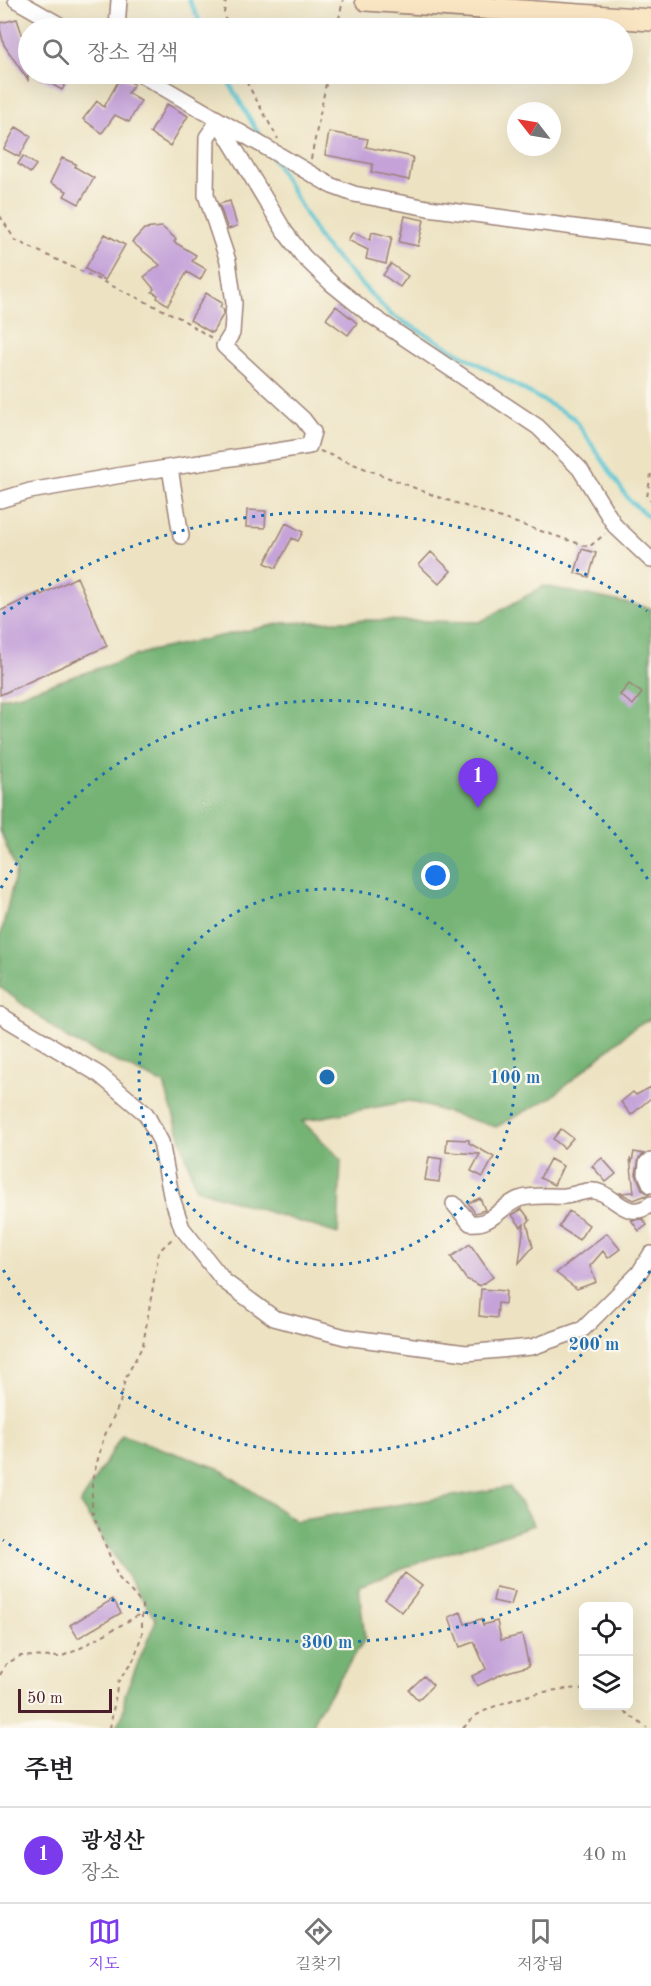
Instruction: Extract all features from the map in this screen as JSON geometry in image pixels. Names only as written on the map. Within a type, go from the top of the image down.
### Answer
[{"type":"main road","points":[[366,0],[622,18]]},
{"type":"main road","points":[[633,19],[651,20]]},
{"type":"street","points":[[16,0],[48,18]]},
{"type":"street","points":[[118,18],[119,0]]},
{"type":"street","points":[[157,84],[332,186],[354,194],[428,208],[651,237]]},
{"type":"street","points":[[0,500],[30,491],[309,446],[313,432],[303,419],[224,346],[232,333],[234,303],[228,261],[206,195],[207,137],[218,121]]},
{"type":"street","points":[[218,121],[285,232],[303,256],[369,314],[538,427],[580,469],[615,526],[651,560]]},
{"type":"street","points":[[170,468],[181,536]]},
{"type":"street","points":[[0,1015],[100,1075],[146,1114],[161,1142],[171,1195],[182,1228],[224,1281],[274,1318],[345,1337],[466,1353],[532,1347],[584,1329],[639,1273],[651,1254]]},
{"type":"street","points":[[651,1161],[647,1163],[646,1174],[651,1185]]},
{"type":"street","points":[[454,1204],[470,1223],[478,1224],[490,1219],[519,1199],[569,1196],[591,1190],[603,1192],[628,1209],[644,1209],[651,1204]]},
{"type":"path","points":[[225,18],[226,0]]},
{"type":"path","points":[[339,18],[343,0]]},
{"type":"path","points":[[247,84],[286,160]]},
{"type":"path","points":[[308,172],[326,84]]},
{"type":"path","points":[[0,216],[15,240],[180,318],[224,346]]},
{"type":"path","points":[[309,446],[438,497],[589,547],[615,526]]},
{"type":"path","points":[[651,474],[646,497],[651,501]]},
{"type":"path","points":[[110,1728],[118,1682],[134,1659],[142,1634],[142,1604],[118,1577],[92,1511],[92,1481],[104,1437],[120,1403],[125,1379],[143,1345],[159,1251],[182,1228]]},
{"type":"path","points":[[0,1675],[6,1664],[20,1656],[60,1657],[77,1650],[142,1613]]},
{"type":"path","points":[[463,1728],[477,1715],[518,1698],[570,1688],[579,1689]]},
{"type":"path","points":[[622,1710],[647,1728]]},
{"type":"green space","points":[[544,586],[651,608],[651,1019],[636,1026],[552,1097],[496,1127],[409,1101],[302,1121],[341,1159],[338,1234],[196,1189],[164,1084],[68,1039],[0,987],[0,938],[16,871],[0,830],[0,698],[18,695],[150,651],[283,623],[370,620],[480,622]]},
{"type":"green space","points":[[122,1435],[218,1468],[296,1521],[510,1487],[534,1525],[426,1560],[359,1586],[365,1639],[316,1715],[313,1728],[115,1728],[123,1715],[125,1694],[156,1620],[80,1504]]},
{"type":"building","points":[[17,19],[18,65],[4,45],[0,23]]},
{"type":"building","points":[[51,84],[65,84],[62,90]]},
{"type":"building","points":[[117,84],[134,84],[128,93],[141,101],[129,122],[115,115],[102,133],[83,119],[97,101],[104,107]]},
{"type":"building","points":[[167,104],[188,116],[170,146],[150,133]]},
{"type":"building","points":[[16,127],[31,136],[19,157],[4,149]]},
{"type":"building","points":[[329,132],[368,139],[366,147],[413,157],[409,180],[371,172],[373,164],[325,155]]},
{"type":"building","points":[[23,156],[36,165],[30,173],[18,164]]},
{"type":"building","points":[[62,158],[76,164],[75,167],[94,178],[79,204],[64,196],[67,191],[50,183]]},
{"type":"building","points":[[230,201],[237,226],[228,229],[219,204]]},
{"type":"building","points":[[405,216],[424,220],[418,246],[399,242]]},
{"type":"building","points":[[162,227],[176,239],[174,242],[196,255],[192,261],[206,269],[200,280],[187,272],[168,305],[157,298],[158,295],[152,292],[154,289],[144,277],[160,265],[132,242],[144,229]]},
{"type":"building","points":[[353,232],[370,240],[372,232],[392,237],[386,264],[366,259],[368,250],[348,240]]},
{"type":"building","points":[[105,234],[125,245],[105,280],[85,269]]},
{"type":"building","points":[[391,264],[408,276],[400,287],[383,275]]},
{"type":"building","points":[[206,293],[222,303],[220,307],[224,310],[212,333],[190,320]]},
{"type":"building","points":[[336,306],[357,323],[348,335],[326,319]]},
{"type":"building","points":[[247,510],[266,511],[265,528],[246,527]]},
{"type":"building","points":[[286,523],[303,532],[298,541],[292,538],[276,568],[265,563]]},
{"type":"building","points":[[582,549],[596,553],[589,577],[575,573]]},
{"type":"building","points":[[431,552],[451,571],[439,584],[419,565]]},
{"type":"building","points":[[77,577],[107,646],[0,695],[0,611],[40,592],[41,595]]},
{"type":"building","points":[[629,684],[642,693],[633,705],[620,695]]},
{"type":"building","points":[[651,1087],[651,1098],[631,1115],[621,1102],[633,1092],[636,1095]]},
{"type":"building","points":[[561,1129],[573,1138],[564,1148],[553,1139]]},
{"type":"building","points":[[447,1139],[469,1140],[469,1143],[494,1157],[483,1177],[471,1171],[480,1154],[446,1152]]},
{"type":"building","points":[[634,1152],[644,1154],[639,1158],[636,1174],[642,1189],[649,1194],[634,1200],[620,1193],[634,1192],[630,1158],[632,1162]]},
{"type":"building","points":[[429,1157],[442,1159],[439,1182],[425,1180]]},
{"type":"building","points":[[602,1158],[616,1174],[606,1182],[592,1166]]},
{"type":"building","points":[[550,1159],[563,1166],[554,1185],[540,1178]]},
{"type":"building","points":[[480,1198],[485,1210],[475,1213],[468,1203]]},
{"type":"building","points":[[522,1209],[530,1220],[527,1223],[533,1247],[519,1263],[524,1224],[521,1227],[512,1215]]},
{"type":"building","points":[[569,1211],[589,1225],[579,1240],[559,1227]]},
{"type":"building","points":[[643,1219],[647,1225],[639,1231],[631,1220]]},
{"type":"building","points":[[607,1233],[620,1249],[608,1258],[603,1251],[590,1266],[596,1282],[577,1289],[556,1273]]},
{"type":"building","points":[[470,1244],[493,1277],[480,1286],[466,1279],[451,1257]]},
{"type":"building","points":[[481,1289],[506,1291],[505,1304],[498,1303],[497,1318],[479,1316]]},
{"type":"building","points":[[405,1573],[422,1586],[402,1612],[385,1599]]},
{"type":"building","points":[[496,1587],[515,1591],[511,1605],[493,1601]]},
{"type":"building","points":[[113,1599],[121,1613],[78,1638],[70,1625]]},
{"type":"building","points":[[461,1612],[465,1624],[481,1619],[483,1625],[497,1621],[501,1640],[522,1635],[529,1666],[504,1673],[477,1686],[472,1676],[486,1669],[474,1642],[460,1647],[449,1617]]},
{"type":"building","points":[[424,1676],[433,1685],[418,1700],[409,1690]]},
{"type":"waterway","points":[[189,0],[198,18]]},
{"type":"waterway","points":[[230,84],[261,138]]},
{"type":"waterway","points":[[273,158],[322,243],[390,314],[574,418],[629,500],[651,519]]},
{"type":"place","name":"광성산","points":[[478,808]]}]
